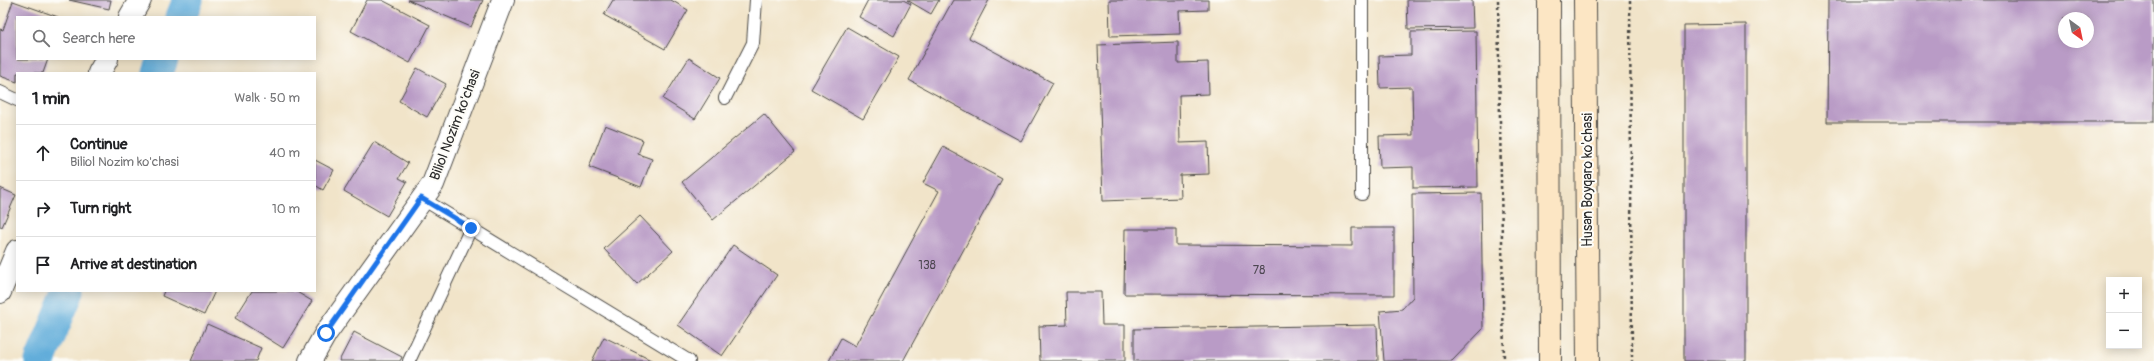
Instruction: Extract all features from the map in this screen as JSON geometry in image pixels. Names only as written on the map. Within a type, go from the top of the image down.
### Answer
[{"type":"main road","points":[[1549,0],[1550,361]]},
{"type":"main road","name":"Husan Boyqaro ko'chasi","points":[[1585,0],[1588,361]]},
{"type":"street","points":[[131,16],[140,0]]},
{"type":"street","name":"Biliol Nozim ko'chasi","points":[[310,361],[326,333],[432,184],[503,0]]},
{"type":"street","points":[[100,72],[106,60]]},
{"type":"street","points":[[0,292],[16,253]]},
{"type":"lane","points":[[725,98],[752,43],[756,0]]},
{"type":"lane","points":[[1362,0],[1362,194]]},
{"type":"lane","points":[[0,92],[16,100]]},
{"type":"lane","points":[[421,198],[689,361]]},
{"type":"lane","points":[[409,361],[471,228]]},
{"type":"path","points":[[1498,0],[1504,361]]},
{"type":"path","points":[[1630,0],[1632,361]]},
{"type":"building","points":[[69,0],[111,0],[109,9]]},
{"type":"building","points":[[367,0],[382,0],[430,25],[410,63],[351,31]]},
{"type":"building","points":[[408,0],[483,0],[471,27]]},
{"type":"building","points":[[613,0],[671,0],[688,10],[665,49],[604,15]]},
{"type":"building","points":[[868,0],[903,0],[911,4],[894,36],[859,17]]},
{"type":"building","points":[[907,0],[939,0],[931,14]]},
{"type":"building","points":[[953,0],[989,0],[969,38],[1053,83],[1021,141],[909,80]]},
{"type":"building","points":[[1109,0],[1208,0],[1208,10],[1179,11],[1180,34],[1110,36]]},
{"type":"building","points":[[1407,0],[1472,0],[1473,28],[1408,29]]},
{"type":"building","points":[[1828,0],[2154,0],[2154,122],[1827,122]]},
{"type":"building","points":[[13,1],[55,16],[16,16],[16,60],[48,60],[43,72],[16,72],[16,82],[0,76],[0,29],[3,30]]},
{"type":"building","points":[[1746,24],[1746,361],[1684,361],[1684,25]]},
{"type":"building","points":[[847,27],[899,57],[863,119],[811,89]]},
{"type":"building","points":[[1476,31],[1478,187],[1413,188],[1413,167],[1380,168],[1379,136],[1413,135],[1412,87],[1380,88],[1379,56],[1411,55],[1411,32]]},
{"type":"building","points":[[1178,42],[1178,63],[1208,62],[1209,94],[1179,95],[1180,143],[1208,142],[1209,174],[1180,175],[1181,198],[1103,201],[1098,45]]},
{"type":"building","points":[[689,58],[720,78],[695,119],[663,99]]},
{"type":"building","points":[[417,68],[446,84],[427,117],[399,101]]},
{"type":"building","points":[[764,114],[795,152],[713,220],[682,182]]},
{"type":"building","points":[[605,125],[643,140],[638,154],[652,159],[641,187],[589,167]]},
{"type":"building","points":[[374,142],[408,163],[399,178],[407,182],[387,216],[344,191]]},
{"type":"building","points":[[943,147],[1002,179],[903,361],[829,361],[841,338],[855,346],[939,191],[923,183]]},
{"type":"building","points":[[316,161],[334,170],[323,190],[316,186]]},
{"type":"building","points":[[0,188],[16,195],[2,227],[0,226]]},
{"type":"building","points":[[1481,193],[1483,329],[1452,361],[1384,361],[1380,311],[1402,309],[1413,297],[1412,194]]},
{"type":"building","points":[[640,216],[673,251],[637,284],[604,249]]},
{"type":"building","points":[[1352,228],[1394,228],[1394,295],[1124,294],[1125,229],[1176,229],[1176,245],[1352,246]]},
{"type":"building","points":[[733,245],[777,275],[722,356],[678,325]]},
{"type":"building","points":[[164,292],[215,292],[204,315],[162,296]]},
{"type":"building","points":[[251,292],[297,292],[312,301],[283,348],[235,318]]},
{"type":"building","points":[[1066,292],[1101,292],[1102,325],[1125,325],[1125,361],[1040,361],[1039,326],[1067,325]]},
{"type":"building","points":[[207,324],[261,348],[256,361],[191,361]]},
{"type":"building","points":[[1377,325],[1378,361],[1134,361],[1134,329]]},
{"type":"building","points":[[354,332],[402,357],[400,361],[339,361]]},
{"type":"building","points":[[604,337],[653,361],[592,361]]},
{"type":"waterway","points":[[181,16],[188,0]]},
{"type":"waterway","points":[[158,72],[163,60]]},
{"type":"waterway","points":[[40,361],[69,292]]},
{"type":"route","points":[[326,333],[421,198],[471,228]]}]
